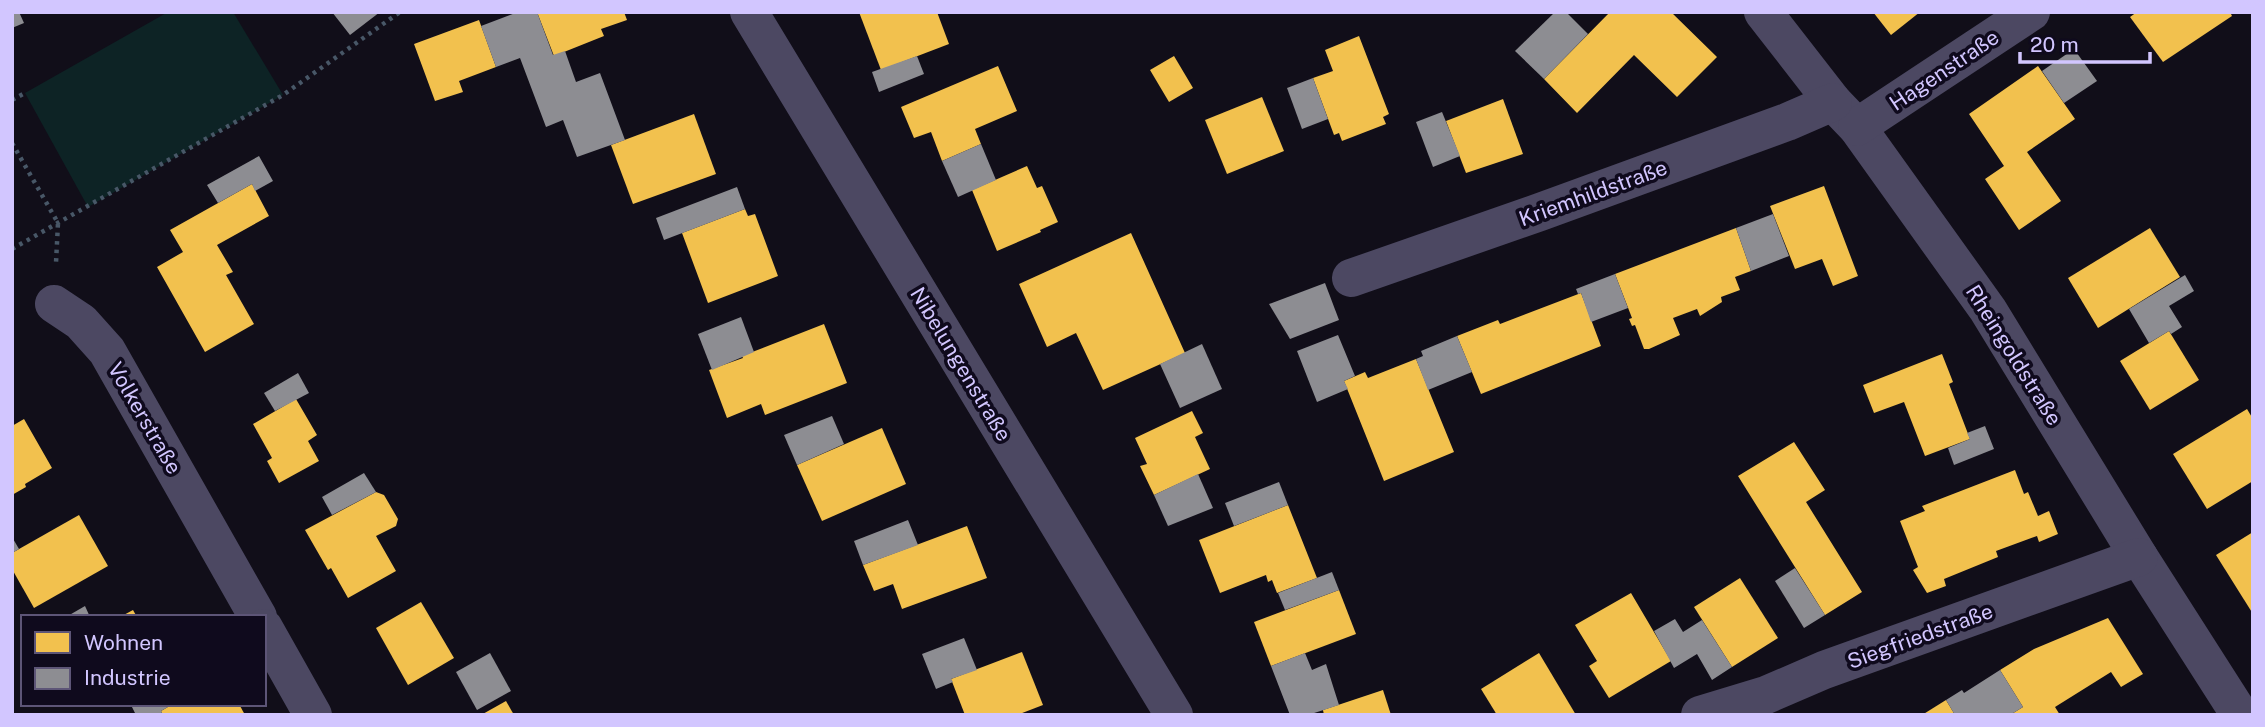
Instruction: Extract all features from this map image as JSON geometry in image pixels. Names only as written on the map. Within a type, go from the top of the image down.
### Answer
[{"type":"street","name":"Nibelungenstraße","points":[[749,12],[1174,715]]},
{"type":"street","name":"Rheingoldstraße","points":[[1763,12],[1845,114],[1987,310],[2240,715]]},
{"type":"street","name":"Hagenstraße","points":[[1845,114],[2031,12]]},
{"type":"street","name":"Kriemhildstraße","points":[[1351,278],[1553,208],[1787,122],[1845,114]]},
{"type":"street","name":"Volkerstraße","points":[[54,304],[81,322],[107,351],[257,615]]},
{"type":"street","name":"Siegfriedstraße","points":[[1700,715],[1766,695],[1824,670],[2140,556]]},
{"type":"street","points":[[266,632],[313,715]]},
{"type":"path","points":[[12,249],[283,95],[400,12]]},
{"type":"path","points":[[12,100],[25,93]]},
{"type":"path","points":[[12,143],[58,223],[54,304]]},
{"type":"green space","points":[[168,12],[233,12],[283,95],[88,207],[25,93]]},
{"type":"building: Wohnen","points":[[537,12],[624,12],[627,20],[601,29],[604,36],[554,56]]},
{"type":"building: Wohnen","points":[[859,12],[937,12],[949,44],[881,70]]},
{"type":"building: Wohnen","points":[[1610,12],[1671,12],[1717,57],[1677,97],[1634,55],[1577,113],[1544,79]]},
{"type":"building: Wohnen","points":[[1873,12],[1920,12],[1891,35]]},
{"type":"building: Wohnen","points":[[2137,12],[2230,12],[2232,16],[2163,62],[2130,17]]},
{"type":"building: Wohnen","points":[[479,20],[496,67],[459,81],[463,92],[435,101],[414,44]]},
{"type":"building: Wohnen","points":[[1359,36],[1389,114],[1383,117],[1386,124],[1342,141],[1339,133],[1334,135],[1313,78],[1333,71],[1325,50]]},
{"type":"building: Wohnen","points":[[1174,56],[1193,88],[1169,102],[1150,70]]},
{"type":"building: Wohnen","points":[[998,66],[1017,111],[975,129],[981,144],[942,161],[931,132],[914,138],[901,107]]},
{"type":"building: Wohnen","points":[[2038,66],[2075,119],[2027,152],[2061,201],[2019,230],[1985,179],[2004,166],[1969,114]]},
{"type":"building: Wohnen","points":[[1262,97],[1284,151],[1227,174],[1205,120]]},
{"type":"building: Wohnen","points":[[1503,99],[1523,154],[1466,173],[1446,121]]},
{"type":"building: Wohnen","points":[[694,114],[716,174],[633,204],[611,145]]},
{"type":"building: Wohnen","points":[[1027,166],[1037,188],[1042,186],[1058,222],[997,251],[972,190]]},
{"type":"building: Wohnen","points":[[252,184],[269,216],[217,245],[233,272],[226,275],[254,324],[205,352],[157,267],[183,252],[170,230]]},
{"type":"building: Wohnen","points":[[1824,186],[1858,276],[1833,286],[1822,259],[1795,269],[1770,206]]},
{"type":"building: Wohnen","points":[[745,209],[748,216],[755,214],[778,276],[708,303],[682,233]]},
{"type":"building: Wohnen","points":[[1736,228],[1751,271],[1735,277],[1740,290],[1721,297],[1722,302],[1700,316],[1697,309],[1673,318],[1680,335],[1644,349],[1635,325],[1632,326],[1629,319],[1632,318],[1615,274]]},
{"type":"building: Wohnen","points":[[2150,228],[2180,277],[2098,328],[2068,278]]},
{"type":"building: Wohnen","points":[[1131,233],[1185,353],[1103,390],[1076,333],[1047,347],[1019,284]]},
{"type":"building: Wohnen","points":[[1581,293],[1601,346],[1481,394],[1457,336],[1498,320],[1500,324]]},
{"type":"building: Wohnen","points":[[824,324],[847,383],[765,415],[761,404],[727,418],[709,370]]},
{"type":"building: Wohnen","points":[[2169,331],[2199,380],[2150,410],[2120,361]]},
{"type":"building: Wohnen","points":[[1942,354],[1953,382],[1949,384],[1970,439],[1925,456],[1904,402],[1874,413],[1863,385]]},
{"type":"building: Wohnen","points":[[1416,359],[1454,452],[1384,481],[1344,381],[1365,372],[1368,378]]},
{"type":"building: Wohnen","points":[[296,399],[317,435],[308,441],[319,461],[279,483],[267,461],[272,458],[253,424]]},
{"type":"building: Wohnen","points":[[2247,409],[2253,419],[2253,481],[2207,509],[2173,454]]},
{"type":"building: Wohnen","points":[[1192,411],[1203,433],[1195,437],[1210,469],[1154,495],[1140,466],[1147,464],[1135,438]]},
{"type":"building: Wohnen","points":[[24,419],[52,468],[12,495],[12,426]]},
{"type":"building: Wohnen","points":[[882,428],[906,484],[822,521],[797,465]]},
{"type":"building: Wohnen","points":[[1794,442],[1825,490],[1806,502],[1862,592],[1825,615],[1738,476]]},
{"type":"building: Wohnen","points":[[2015,470],[2024,494],[2028,492],[2038,516],[2049,511],[2058,534],[2039,542],[2037,536],[1996,551],[1998,557],[1944,579],[1946,586],[1927,593],[1913,570],[1918,567],[1900,521],[1925,511],[1922,506]]},
{"type":"building: Wohnen","points":[[376,492],[384,495],[398,519],[396,526],[376,536],[396,571],[348,598],[305,530]]},
{"type":"building: Wohnen","points":[[1288,505],[1317,578],[1277,593],[1272,580],[1268,582],[1266,575],[1220,593],[1199,540]]},
{"type":"building: Wohnen","points":[[79,515],[108,566],[34,608],[12,569],[12,553]]},
{"type":"building: Wohnen","points":[[967,526],[987,578],[902,609],[893,584],[874,591],[863,565]]},
{"type":"building: Wohnen","points":[[2253,532],[2253,614],[2216,555]]},
{"type":"building: Wohnen","points":[[1740,578],[1778,638],[1732,667],[1694,607]]},
{"type":"building: Wohnen","points":[[1339,590],[1356,634],[1271,666],[1254,622]]},
{"type":"building: Wohnen","points":[[1631,593],[1671,661],[1609,698],[1589,666],[1597,661],[1575,625]]},
{"type":"building: Wohnen","points":[[421,602],[454,658],[408,685],[376,628]]},
{"type":"building: Wohnen","points":[[2108,618],[2143,674],[2121,687],[2111,672],[2055,707],[2060,715],[2010,715],[2023,707],[2000,670],[2034,649]]},
{"type":"building: Wohnen","points":[[1022,652],[1043,705],[1017,715],[965,715],[951,679]]},
{"type":"building: Wohnen","points":[[1539,653],[1576,715],[1497,715],[1481,689]]},
{"type":"building: Wohnen","points":[[1383,690],[1391,715],[1324,715],[1323,710]]},
{"type":"building: Wohnen","points":[[1946,700],[1955,715],[1922,715]]},
{"type":"building: Wohnen","points":[[506,701],[514,715],[481,715]]},
{"type":"building: Wohnen","points":[[170,706],[240,706],[245,715],[163,715],[161,711]]},
{"type":"building: Industrie","points":[[12,12],[19,12],[24,23],[12,28]]},
{"type":"building: Industrie","points":[[332,12],[380,12],[350,35]]},
{"type":"building: Industrie","points":[[518,12],[537,12],[553,55],[565,51],[576,82],[600,73],[625,140],[577,157],[563,120],[546,127],[520,58],[496,67],[481,26]]},
{"type":"building: Industrie","points":[[1555,12],[1566,12],[1588,34],[1544,79],[1515,51]]},
{"type":"building: Industrie","points":[[2074,49],[2097,81],[2064,103],[2042,71]]},
{"type":"building: Industrie","points":[[917,56],[924,74],[879,92],[872,72]]},
{"type":"building: Industrie","points":[[1313,78],[1328,119],[1302,129],[1287,88]]},
{"type":"building: Industrie","points":[[1442,112],[1460,156],[1433,167],[1416,122]]},
{"type":"building: Industrie","points":[[981,144],[996,180],[958,197],[942,161]]},
{"type":"building: Industrie","points":[[259,156],[273,181],[255,191],[252,184],[218,203],[207,185]]},
{"type":"building: Industrie","points":[[737,187],[745,209],[664,240],[656,218]]},
{"type":"building: Industrie","points":[[1773,214],[1789,256],[1751,271],[1736,228]]},
{"type":"building: Industrie","points":[[1615,274],[1628,308],[1591,322],[1581,293],[1578,294],[1576,289]]},
{"type":"building: Industrie","points":[[2185,275],[2194,291],[2169,306],[2182,327],[2149,343],[2129,309]]},
{"type":"building: Industrie","points":[[1325,283],[1339,320],[1290,339],[1269,304]]},
{"type":"building: Industrie","points":[[741,317],[754,352],[712,370],[698,334]]},
{"type":"building: Industrie","points":[[1338,335],[1355,376],[1344,381],[1348,389],[1317,402],[1297,351]]},
{"type":"building: Industrie","points":[[1457,336],[1472,372],[1428,390],[1416,359],[1423,356],[1421,351]]},
{"type":"building: Industrie","points":[[1202,344],[1222,389],[1180,408],[1160,364]]},
{"type":"building: Industrie","points":[[298,373],[309,393],[275,411],[264,393]]},
{"type":"building: Industrie","points":[[832,416],[844,444],[797,465],[784,435]]},
{"type":"building: Industrie","points":[[1985,426],[1994,449],[1954,465],[1948,448],[1970,439],[1967,433]]},
{"type":"building: Industrie","points":[[364,473],[376,492],[332,515],[322,497]]},
{"type":"building: Industrie","points":[[1198,474],[1213,508],[1168,526],[1154,495]]},
{"type":"building: Industrie","points":[[1279,482],[1288,505],[1234,526],[1225,503]]},
{"type":"building: Industrie","points":[[908,520],[918,545],[863,565],[854,541]]},
{"type":"building: Industrie","points":[[12,537],[19,549],[12,553]]},
{"type":"building: Industrie","points":[[1795,568],[1825,615],[1804,628],[1775,581]]},
{"type":"building: Industrie","points":[[1332,572],[1339,590],[1285,610],[1278,593]]},
{"type":"building: Industrie","points":[[85,606],[89,615],[69,615]]},
{"type":"building: Industrie","points":[[1675,619],[1683,632],[1702,620],[1732,667],[1712,680],[1697,654],[1674,668],[1654,631]]},
{"type":"building: Industrie","points":[[964,638],[977,670],[951,679],[953,682],[936,689],[922,654]]},
{"type":"building: Industrie","points":[[490,653],[511,691],[477,710],[456,672]]},
{"type":"building: Industrie","points":[[1305,653],[1312,670],[1326,664],[1339,705],[1308,715],[1290,715],[1271,666]]},
{"type":"building: Industrie","points":[[2000,670],[2023,707],[2010,715],[1955,715],[1946,700],[1962,690],[1964,693]]},
{"type":"building: Industrie","points":[[132,706],[170,706],[161,711],[160,715],[136,715]]}]
